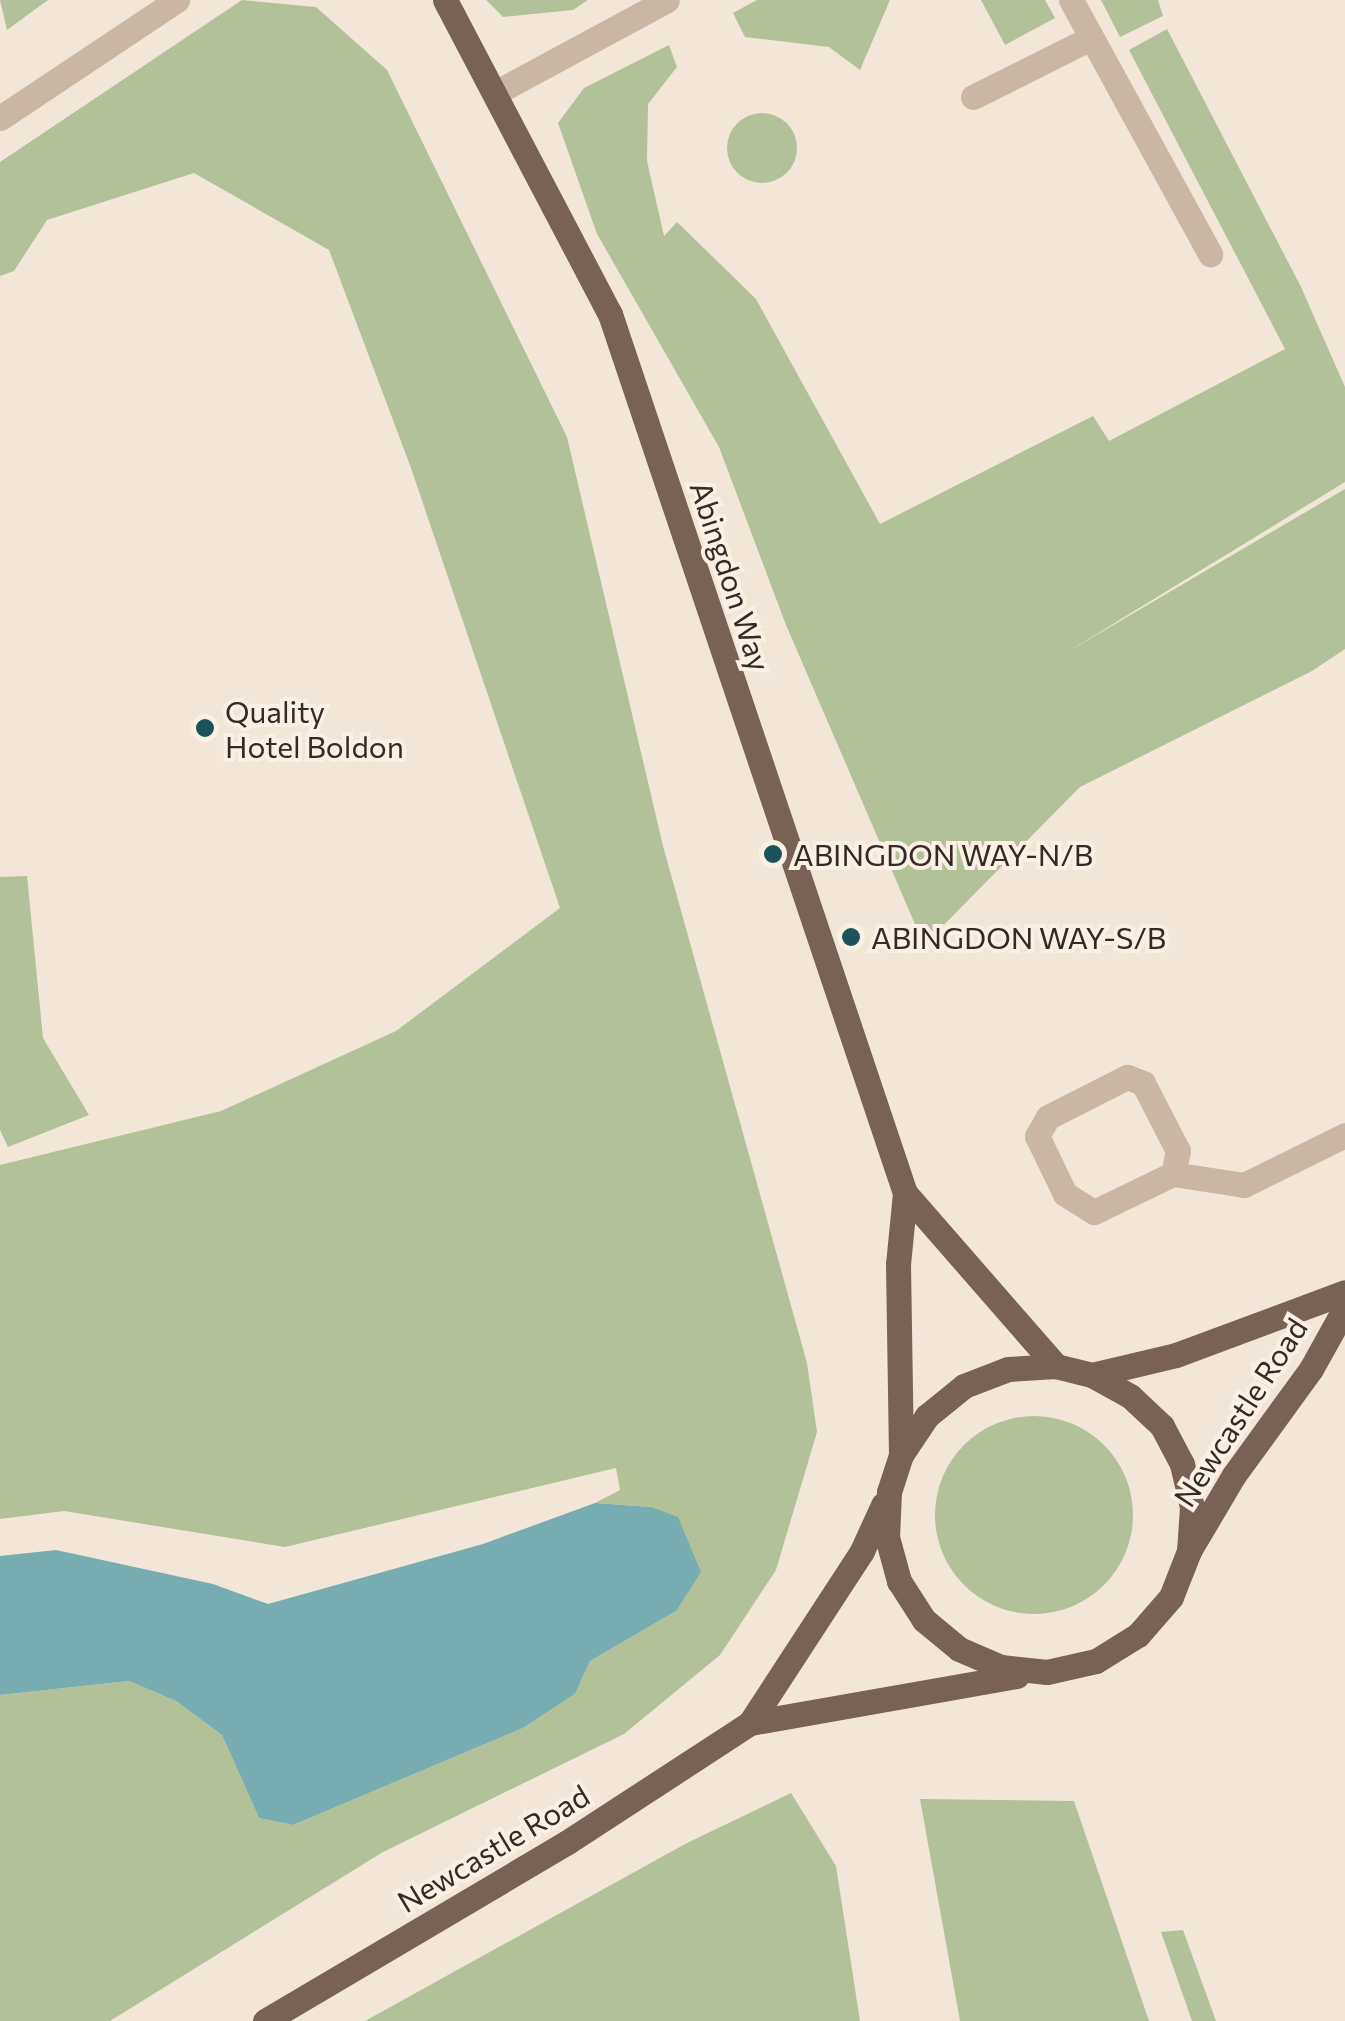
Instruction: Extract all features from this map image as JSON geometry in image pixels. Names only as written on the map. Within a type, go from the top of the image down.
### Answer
[{"type":"main road","name":"Abingdon Way","points":[[446,0],[610,314],[905,1194],[1056,1366]]},
{"type":"main road","name":"Abingdon Way","points":[[900,1455],[898,1264],[905,1194]]},
{"type":"main road","name":"Newcastle Road","points":[[1092,1375],[1176,1354],[1345,1292]]},
{"type":"main road","name":"Newcastle Road","points":[[1189,1551],[1345,1308]]},
{"type":"main road","points":[[1056,1366],[1092,1375],[1130,1396],[1162,1426],[1182,1464],[1192,1508],[1189,1551],[1171,1597],[1138,1635],[1096,1661],[1047,1672],[1001,1667],[959,1649],[924,1620],[895,1567],[887,1538],[889,1492],[900,1455],[926,1416],[964,1386],[1008,1369],[1056,1366]]},
{"type":"main road","name":"Newcastle Road","points":[[265,2021],[566,1843],[750,1722],[862,1551],[889,1492]]},
{"type":"main road","name":"Newcastle Road","points":[[750,1722],[1047,1672]]},
{"type":"street","points":[[0,118],[177,0]]},
{"type":"street","points":[[497,92],[668,0]]},
{"type":"street","points":[[1071,0],[1210,254]]},
{"type":"street","points":[[973,97],[1091,38]]},
{"type":"street","points":[[1173,1174],[1178,1151],[1143,1083],[1127,1077],[1048,1117],[1038,1136],[1064,1194],[1094,1212],[1173,1174],[1244,1185],[1345,1136]]},
{"type":"green space","points":[[0,0],[48,0],[7,30]]},
{"type":"green space","points":[[242,0],[316,7],[387,70],[567,437],[663,846],[807,1363],[817,1432],[776,1570],[720,1655],[624,1734],[383,1852],[110,2021],[0,2021],[0,1695],[129,1681],[176,1701],[222,1735],[259,1818],[293,1825],[523,1728],[575,1694],[590,1661],[676,1611],[651,1507],[595,1503],[620,1490],[616,1468],[285,1547],[64,1511],[0,1519],[0,1165],[221,1111],[396,1031],[560,908],[411,468],[329,250],[194,173],[47,220],[14,271],[0,276],[0,162]]},
{"type":"green space","points":[[486,0],[588,0],[573,10],[503,17]]},
{"type":"green space","points":[[757,0],[890,0],[860,70],[829,47],[745,37],[733,13]]},
{"type":"green space","points":[[981,0],[1045,0],[1055,18],[1005,45]]},
{"type":"green space","points":[[1101,0],[1158,0],[1163,16],[1120,37]]},
{"type":"green space","points":[[1167,29],[1301,287],[1345,387],[1345,482],[1064,654],[1345,489],[1345,649],[1312,671],[1080,787],[924,945],[786,625],[719,447],[597,234],[558,123],[584,88],[669,45],[677,67],[648,104],[647,161],[664,236],[677,222],[756,299],[880,524],[1093,416],[1109,441],[1285,349],[1129,50]]},
{"type":"green space","points":[[762,113],[776,115],[787,123],[795,134],[795,162],[787,173],[776,181],[762,183],[748,181],[737,173],[729,162],[727,148],[729,134],[737,123],[748,115]]},
{"type":"green space","points":[[27,876],[43,1038],[89,1115],[8,1147],[0,1130],[0,877]]},
{"type":"green space","points":[[1034,1416],[1072,1423],[1104,1445],[1126,1477],[1133,1515],[1126,1553],[1104,1585],[1072,1607],[1034,1614],[996,1607],[964,1585],[942,1553],[935,1515],[942,1477],[964,1445],[996,1423]]},
{"type":"green space","points":[[791,1793],[836,1866],[860,2021],[365,2021],[685,1844]]},
{"type":"green space","points":[[920,1799],[1074,1801],[1149,2021],[960,2021]]},
{"type":"green space","points":[[1183,1930],[1216,2021],[1192,2021],[1161,1932]]},
{"type":"water","points":[[595,1503],[651,1507],[678,1517],[701,1572],[676,1611],[590,1661],[575,1694],[523,1728],[293,1825],[259,1818],[222,1735],[176,1701],[129,1681],[0,1695],[0,1556],[56,1550],[213,1584],[268,1604],[483,1544]]},
{"type":"place","name":"Quality Hotel Boldon","points":[[205,728]]},
{"type":"place","name":"ABINGDON WAY-N/B","points":[[773,854]]},
{"type":"place","name":"ABINGDON WAY-S/B","points":[[851,937]]}]
